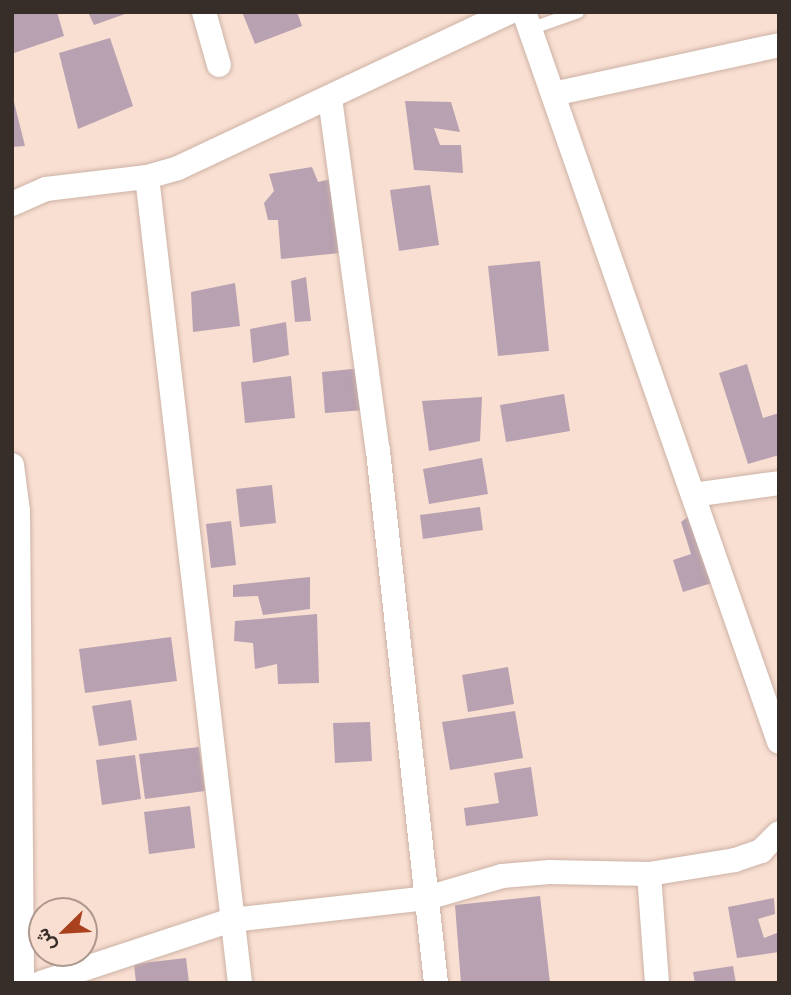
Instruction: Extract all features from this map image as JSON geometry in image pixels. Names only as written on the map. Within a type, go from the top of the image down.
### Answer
[{"type":"street","points":[[204,12],[219,65]]},
{"type":"street","points":[[12,204],[46,189],[147,177],[178,168],[510,12]]},
{"type":"street","points":[[527,21],[779,743]]},
{"type":"street","points":[[553,94],[779,45]]},
{"type":"street","points":[[330,98],[378,451],[436,983]]},
{"type":"street","points":[[147,177],[240,983]]},
{"type":"street","points":[[12,465],[19,511],[22,983]]},
{"type":"street","points":[[693,495],[779,483]]},
{"type":"street","points":[[41,983],[233,920],[427,898],[502,876],[550,872],[649,874],[735,860],[761,851],[779,833]]},
{"type":"street","points":[[649,874],[657,983]]},
{"type":"lane","points":[[527,21],[578,12]]},
{"type":"building","points":[[12,12],[57,12],[64,36],[14,53]]},
{"type":"building","points":[[88,12],[128,12],[128,13],[94,25]]},
{"type":"building","points":[[242,12],[297,12],[302,26],[255,44]]},
{"type":"building","points":[[110,38],[133,106],[78,129],[59,53]]},
{"type":"building","points":[[13,98],[25,146],[12,147]]},
{"type":"building","points":[[405,101],[451,102],[460,132],[434,128],[440,145],[461,145],[463,173],[414,170]]},
{"type":"building","points":[[312,167],[318,182],[331,179],[340,253],[281,259],[278,220],[268,220],[264,203],[274,191],[269,174]]},
{"type":"building","points":[[430,185],[439,245],[399,251],[390,190]]},
{"type":"building","points":[[540,261],[549,351],[498,356],[488,266]]},
{"type":"building","points":[[306,277],[311,321],[295,322],[291,281]]},
{"type":"building","points":[[235,283],[240,326],[193,332],[191,292]]},
{"type":"building","points":[[286,322],[289,355],[253,363],[250,329]]},
{"type":"building","points":[[747,364],[763,418],[779,413],[779,455],[748,464],[719,373]]},
{"type":"building","points":[[362,368],[366,410],[325,413],[322,372]]},
{"type":"building","points":[[291,376],[295,418],[245,423],[241,382]]},
{"type":"building","points":[[564,394],[570,431],[506,442],[500,405]]},
{"type":"building","points":[[482,397],[480,441],[429,451],[422,401]]},
{"type":"building","points":[[482,458],[488,494],[429,504],[423,469]]},
{"type":"building","points":[[272,485],[276,523],[240,527],[236,489]]},
{"type":"building","points":[[480,507],[483,530],[423,539],[420,515]]},
{"type":"building","points":[[693,513],[715,582],[683,592],[673,560],[691,554],[681,522]]},
{"type":"building","points":[[231,521],[236,565],[211,568],[206,524]]},
{"type":"building","points":[[310,577],[310,609],[263,615],[258,596],[233,597],[233,585]]},
{"type":"building","points":[[317,614],[319,683],[278,684],[277,664],[255,669],[253,643],[234,641],[235,621]]},
{"type":"building","points":[[171,637],[177,681],[85,693],[79,649]]},
{"type":"building","points":[[508,667],[514,704],[468,712],[462,675]]},
{"type":"building","points":[[131,700],[137,740],[99,746],[92,706]]},
{"type":"building","points":[[515,711],[523,758],[450,770],[442,722]]},
{"type":"building","points":[[370,722],[372,761],[335,763],[333,723]]},
{"type":"building","points":[[199,747],[205,791],[145,799],[139,754]]},
{"type":"building","points":[[135,755],[141,799],[102,805],[96,760]]},
{"type":"building","points":[[531,767],[538,816],[466,826],[464,808],[499,803],[494,773]]},
{"type":"building","points":[[190,806],[195,848],[149,854],[144,812]]},
{"type":"building","points":[[540,896],[550,983],[461,983],[455,905]]},
{"type":"building","points":[[774,898],[775,914],[758,919],[764,938],[777,933],[779,952],[737,958],[728,907]]},
{"type":"building","points":[[186,958],[189,983],[136,983],[134,964]]},
{"type":"building","points":[[733,966],[736,983],[695,983],[693,972]]}]
